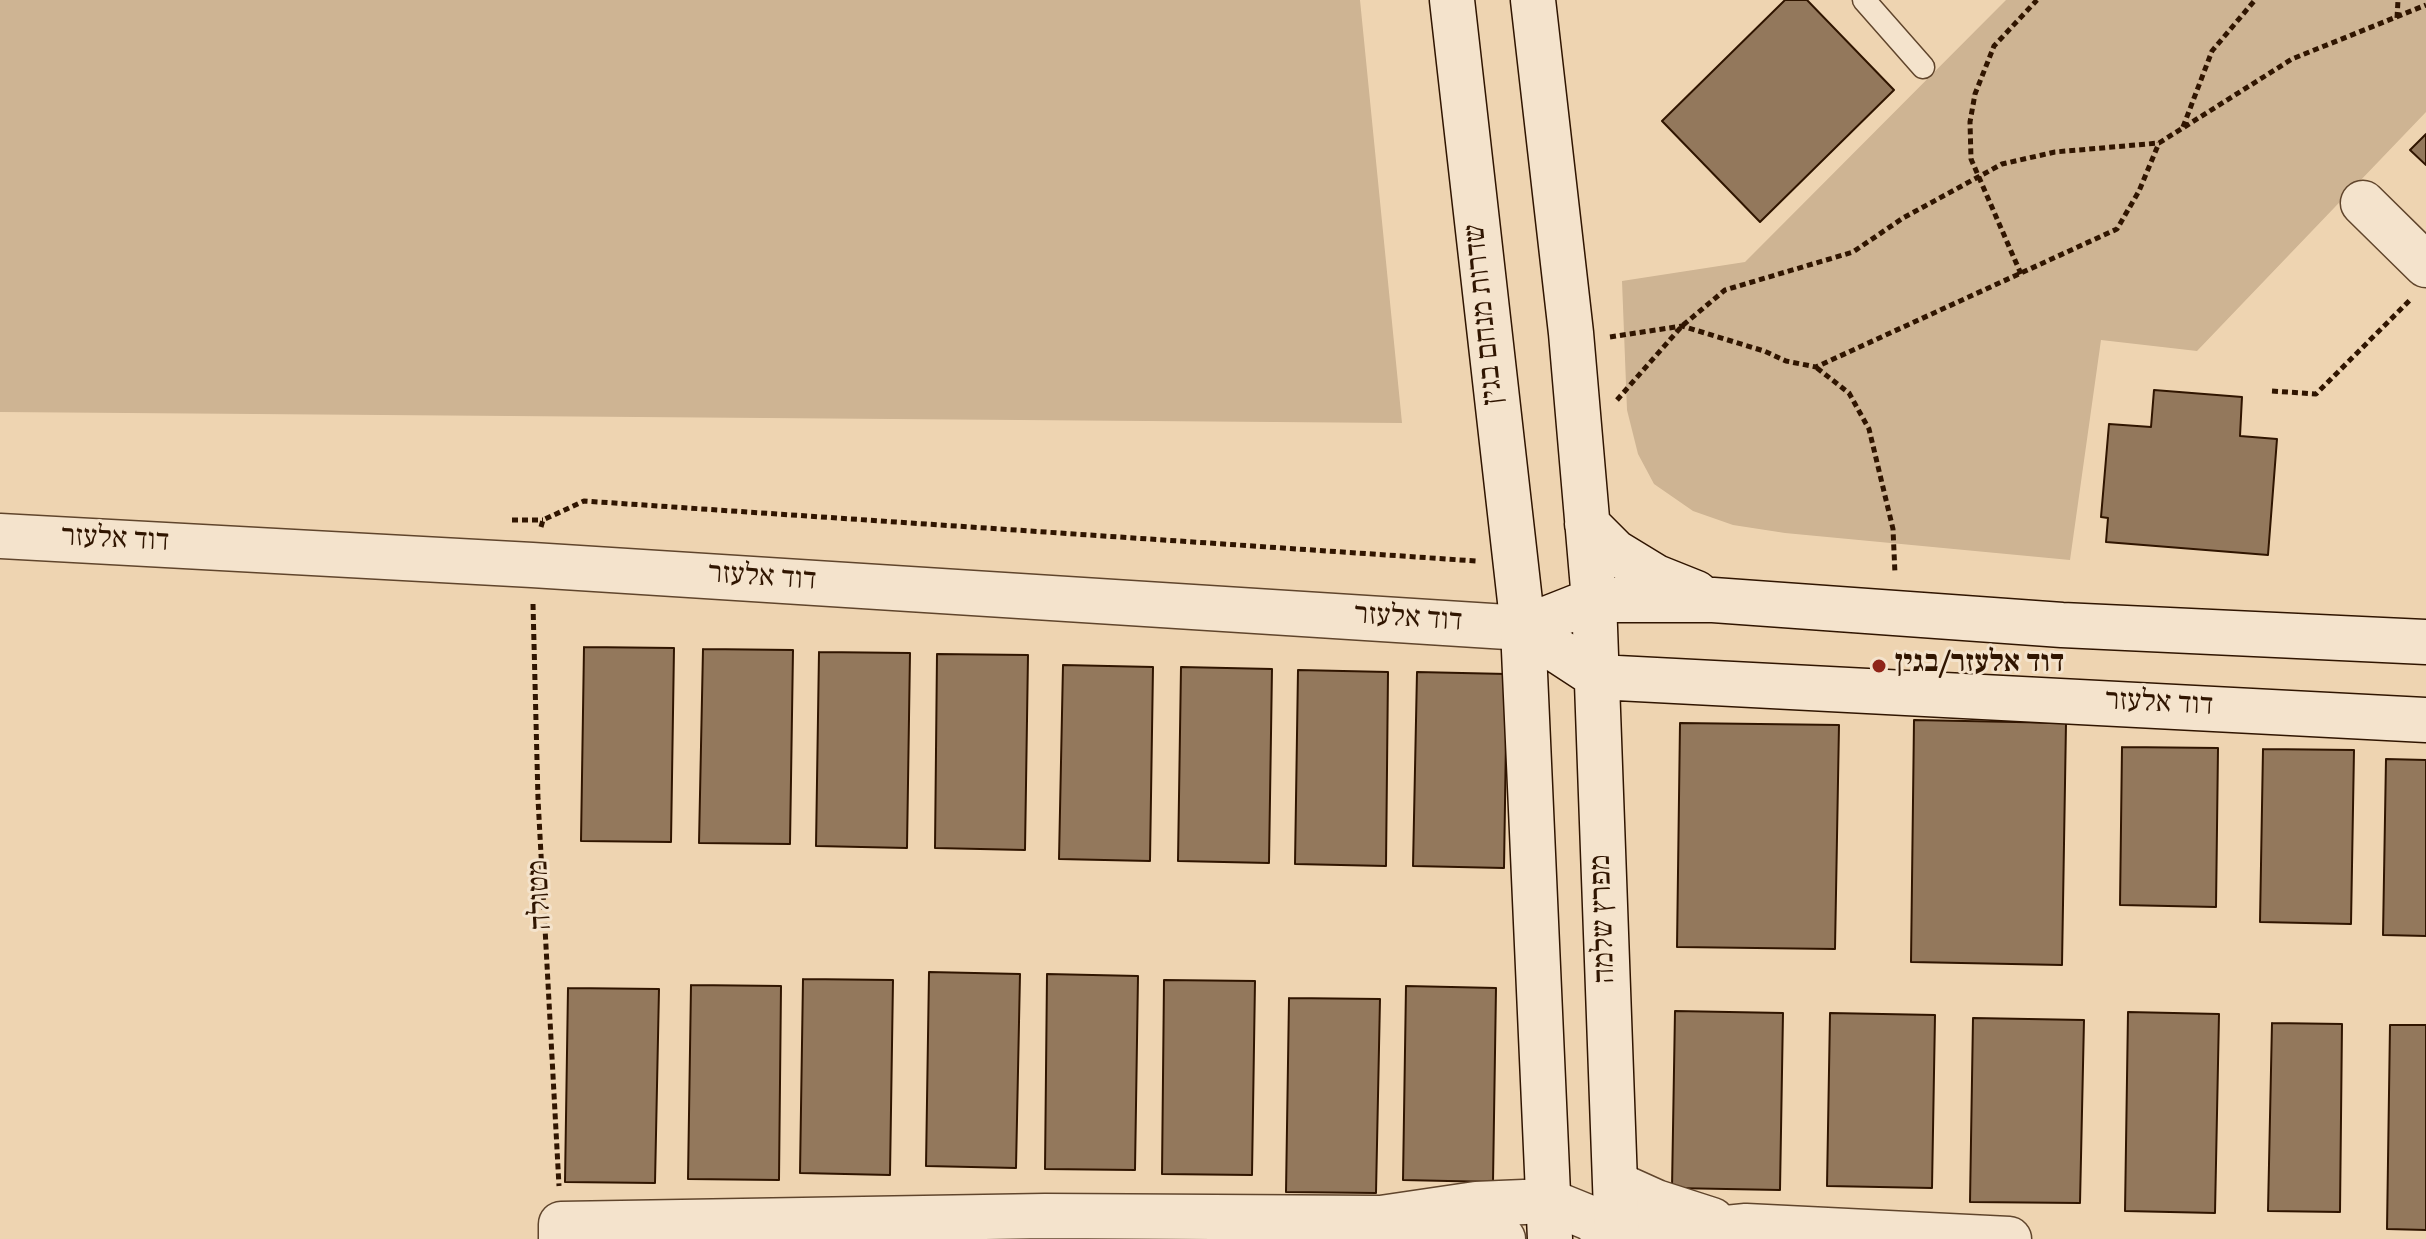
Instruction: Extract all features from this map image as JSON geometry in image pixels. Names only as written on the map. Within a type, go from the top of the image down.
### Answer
[{"type":"street","name":"שדרות מנחם בגין","points":[[1452,0],[1523,628]]},
{"type":"street","points":[[1533,0],[1571,333],[1594,600]]},
{"type":"street","points":[[2363,203],[2420,280]]},
{"type":"street","points":[[1587,524],[1615,552],[1656,577],[1713,600]]},
{"type":"street","name":"דוד אלעזר","points":[[0,536],[532,565],[1523,628],[1594,600],[1713,600],[2062,625],[2426,642]]},
{"type":"street","name":"מפרץ שלמה","points":[[1594,600],[1616,1239]]},
{"type":"street","points":[[1523,628],[1549,1220]]},
{"type":"street","name":"דוד אלעזר","points":[[1523,628],[1598,677],[2426,720]]},
{"type":"street","points":[[1616,1184],[1700,1217],[1746,1226]]},
{"type":"street","points":[[561,1232],[1044,1227],[1381,1218],[1437,1208],[1549,1220],[1590,1218],[1616,1239],[1690,1229],[1746,1226],[2009,1239]]},
{"type":"street","points":[[1381,1218],[1431,1231],[1503,1239]]},
{"type":"lane","points":[[1864,0],[1923,67]]},
{"type":"path","points":[[2021,274],[1971,159],[1970,134],[1975,94],[1994,46],[2037,0]]},
{"type":"path","points":[[2182,128],[2201,87],[2212,51],[2255,0]]},
{"type":"path","points":[[2397,18],[2398,0]]},
{"type":"path","points":[[1613,404],[1682,326],[1725,290],[1853,252],[1977,175],[2030,156],[2159,143],[2292,59],[2426,5]]},
{"type":"path","points":[[1816,367],[2117,229],[2139,191],[2159,143]]},
{"type":"path","points":[[2272,391],[2316,394],[2420,280]]},
{"type":"path","points":[[1609,337],[1682,326],[1764,351],[1786,361],[1816,367],[1849,393],[1869,429],[1893,529],[1896,613]]},
{"type":"path","name":"מטולה","points":[[561,1232],[538,799],[532,565],[543,520],[584,501],[1515,563]]},
{"type":"shaded area","points":[[0,0],[1360,0],[1402,423],[0,412]]},
{"type":"shaded area","points":[[2006,0],[2426,0],[2426,112],[2197,351],[2101,340],[2070,560],[1785,533],[1733,525],[1693,511],[1654,484],[1638,454],[1627,410],[1622,281],[1745,262]]},
{"type":"building","points":[[1785,0],[1807,0],[1894,90],[1760,222],[1662,121]]},
{"type":"building","points":[[2426,134],[2426,165],[2410,150]]},
{"type":"building","points":[[2154,390],[2242,397],[2240,436],[2277,439],[2268,555],[2106,542],[2108,518],[2101,517],[2109,424],[2151,427]]},
{"type":"building","points":[[584,647],[674,648],[671,842],[581,841]]},
{"type":"building","points":[[703,649],[793,650],[790,844],[699,843]]},
{"type":"building","points":[[819,652],[910,653],[907,848],[816,846]]},
{"type":"building","points":[[937,654],[1028,655],[1025,850],[935,848]]},
{"type":"building","points":[[1063,665],[1153,667],[1150,861],[1059,859]]},
{"type":"building","points":[[1181,667],[1272,669],[1269,863],[1178,861]]},
{"type":"building","points":[[1298,670],[1388,672],[1386,866],[1295,864]]},
{"type":"building","points":[[1417,672],[1507,674],[1504,868],[1413,866]]},
{"type":"building","points":[[1914,720],[2066,723],[2062,965],[1911,962]]},
{"type":"building","points":[[1680,723],[1839,725],[1835,949],[1677,947]]},
{"type":"building","points":[[2122,747],[2218,748],[2216,907],[2120,905]]},
{"type":"building","points":[[2263,749],[2354,750],[2351,924],[2260,922]]},
{"type":"building","points":[[2386,759],[2426,760],[2426,936],[2383,935]]},
{"type":"building","points":[[929,972],[1020,974],[1016,1168],[926,1166]]},
{"type":"building","points":[[1047,974],[1138,976],[1135,1170],[1045,1169]]},
{"type":"building","points":[[803,979],[893,980],[890,1175],[800,1173]]},
{"type":"building","points":[[1164,980],[1255,981],[1252,1175],[1162,1174]]},
{"type":"building","points":[[691,985],[781,986],[779,1180],[688,1179]]},
{"type":"building","points":[[1406,986],[1496,988],[1493,1182],[1403,1180]]},
{"type":"building","points":[[568,988],[659,989],[655,1183],[565,1182]]},
{"type":"building","points":[[1289,998],[1380,999],[1376,1193],[1286,1192]]},
{"type":"building","points":[[1675,1011],[1783,1013],[1780,1190],[1672,1188]]},
{"type":"building","points":[[2128,1012],[2219,1014],[2215,1213],[2125,1211]]},
{"type":"building","points":[[1830,1013],[1935,1015],[1932,1188],[1827,1186]]},
{"type":"building","points":[[1973,1018],[2084,1020],[2080,1203],[1970,1202]]},
{"type":"building","points":[[2272,1023],[2342,1024],[2340,1212],[2268,1211]]},
{"type":"building","points":[[2390,1025],[2426,1025],[2426,1230],[2387,1229]]},
{"type":"place","name":"דוד אלעזר/בגין","points":[[1879,666]]}]
